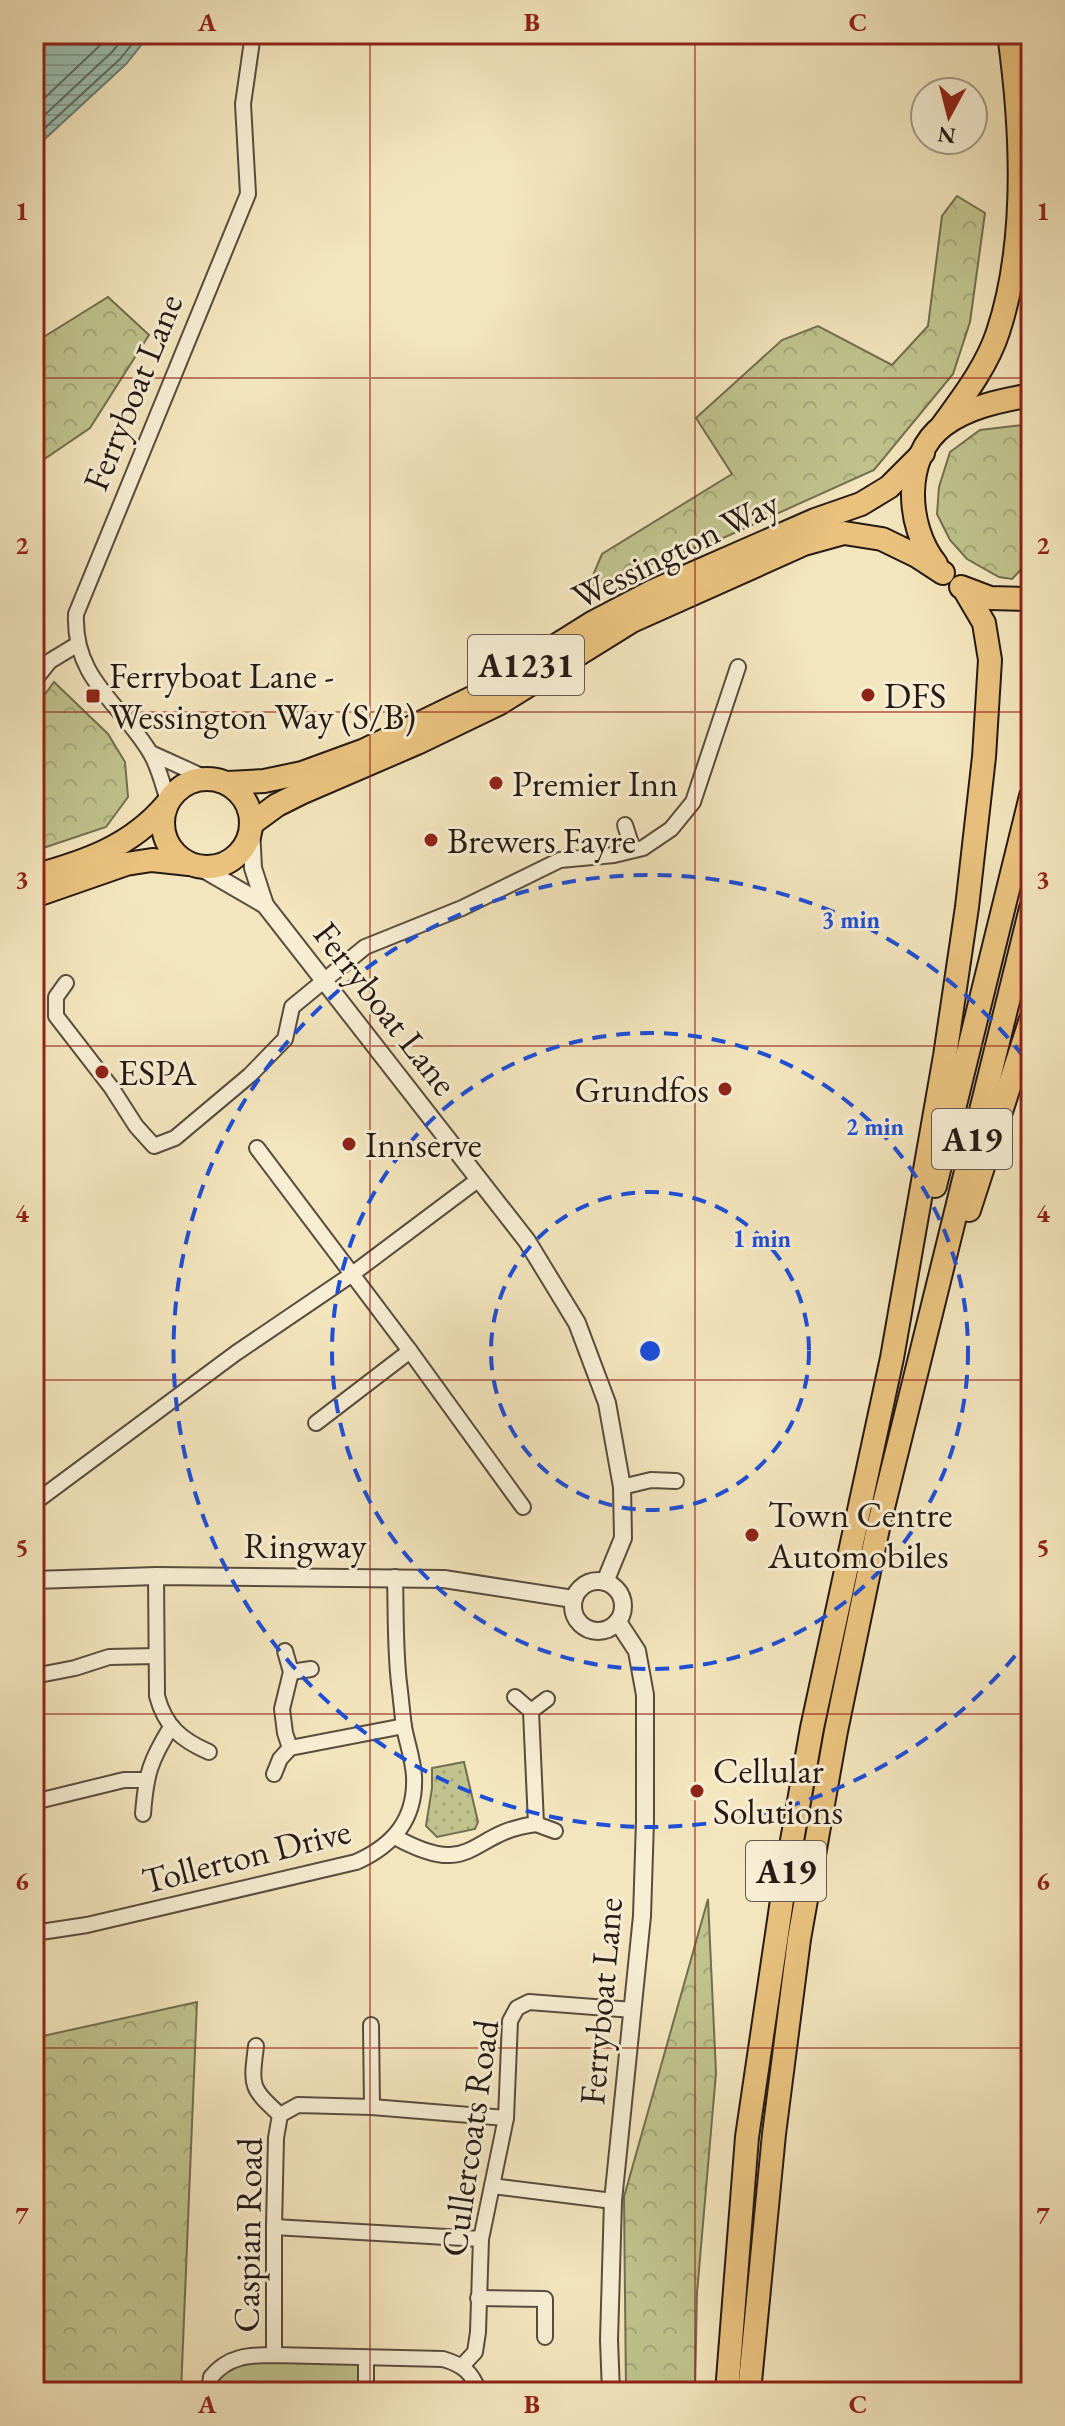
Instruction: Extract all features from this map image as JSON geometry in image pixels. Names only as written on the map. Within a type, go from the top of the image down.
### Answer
[{"type":"highway","points":[[942,426],[981,367],[997,334],[1011,277],[1018,138],[1009,34]]},
{"type":"highway","name":"A1231","points":[[1024,600],[990,598],[964,589],[943,573],[928,554],[917,531],[913,511],[914,483],[923,453],[942,426],[964,413],[1031,395]]},
{"type":"highway","name":"Wessington Way","points":[[34,876],[95,856],[129,840],[148,826],[175,791],[191,781],[264,781],[302,773],[365,750],[474,697],[592,623],[653,591],[815,520],[861,504],[889,487],[923,453]]},
{"type":"highway","name":"Wessington Way","points":[[34,896],[126,864],[152,860],[212,867],[229,861],[246,844],[251,826],[277,805],[500,703],[632,621],[804,544],[844,533],[882,539],[943,573]]},
{"type":"highway","name":"A1231","points":[[892,1358],[945,1056],[967,907],[984,757],[990,660],[984,623],[964,589]]},
{"type":"highway","points":[[217,781],[243,797],[250,813],[251,826]]},
{"type":"highway","name":"A19","points":[[727,2392],[747,2137],[785,1880],[812,1728],[892,1358],[1031,796]]},
{"type":"highway","points":[[167,803],[162,828],[166,842],[176,855],[193,865]]},
{"type":"highway","name":"A19","points":[[749,2392],[774,2134],[799,1939],[846,1684],[878,1528],[1031,908]]},
{"type":"highway","name":"A19","points":[[916,1371],[1031,1019]]},
{"type":"street","name":"Ferryboat Lane","points":[[167,803],[151,753],[98,688],[84,664],[76,628],[79,604],[248,194],[243,104],[253,34]]},
{"type":"street","points":[[34,681],[50,661],[78,644]]},
{"type":"street","points":[[66,983],[56,997],[56,1016],[154,1146],[175,1138],[250,1075],[285,1039],[292,1007],[365,947],[462,908],[560,860],[614,855],[643,848],[671,829],[693,802],[738,667]]},
{"type":"street","name":"Ferryboat Lane","points":[[151,753],[217,781]]},
{"type":"street","points":[[625,825],[633,850]]},
{"type":"street","name":"Ferryboat Lane","points":[[251,826],[253,868],[265,905],[527,1241],[577,1323],[607,1403],[622,1487],[623,1538],[605,1582]]},
{"type":"street","name":"Ferryboat Lane","points":[[193,865],[265,905]]},
{"type":"street","points":[[257,1148],[523,1507]]},
{"type":"street","points":[[34,1503],[479,1179]]},
{"type":"street","points":[[316,1423],[410,1351]]},
{"type":"street","points":[[622,1487],[651,1480],[676,1481]]},
{"type":"street","points":[[156,1576],[157,1696],[162,1713],[180,1738],[209,1752]]},
{"type":"street","name":"Ringway","points":[[34,1580],[156,1576],[395,1577],[444,1579],[573,1599]]},
{"type":"street","name":"Tollerton Drive","points":[[34,1933],[87,1925],[356,1862],[384,1847],[395,1837],[407,1818],[413,1796],[414,1773],[398,1676],[395,1577]]},
{"type":"street","points":[[605,1582],[619,1592],[623,1611],[618,1622],[607,1630],[587,1629],[575,1616],[573,1599],[583,1585],[605,1582]]},
{"type":"street","name":"Ferryboat Lane","points":[[611,2392],[609,2340],[613,2201],[642,1916],[644,1857],[645,1695],[637,1651],[618,1622]]},
{"type":"street","points":[[285,1651],[291,1672],[282,1709],[290,1748]]},
{"type":"street","points":[[34,1676],[109,1657],[156,1656]]},
{"type":"street","points":[[291,1672],[311,1669]]},
{"type":"street","points":[[515,1697],[531,1711],[536,1824]]},
{"type":"street","points":[[531,1711],[547,1699]]},
{"type":"street","points":[[274,1774],[280,1759],[290,1748],[404,1726]]},
{"type":"street","points":[[143,1814],[151,1759],[171,1727]]},
{"type":"street","points":[[34,1802],[124,1780],[146,1780]]},
{"type":"street","points":[[395,1837],[430,1854],[448,1857],[467,1853],[503,1832],[521,1826],[536,1824],[555,1831]]},
{"type":"street","name":"Cullercoats Road","points":[[463,2365],[475,2352],[481,2239],[506,2118],[510,2021],[517,2008],[529,2002],[633,2010]]},
{"type":"street","points":[[371,2025],[372,2107]]},
{"type":"street","name":"Caspian Road","points":[[256,2046],[252,2080],[262,2098],[280,2115]]},
{"type":"street","name":"Caspian Road","points":[[280,2115],[298,2105],[372,2107],[506,2118]]},
{"type":"street","name":"Caspian Road","points":[[274,2355],[276,2138],[280,2115]]},
{"type":"street","points":[[492,2186],[613,2201]]},
{"type":"street","points":[[274,2227],[481,2239]]},
{"type":"street","name":"Cullercoats Road","points":[[478,2298],[545,2299],[545,2337]]},
{"type":"street","points":[[209,2392],[211,2377],[229,2360],[247,2355],[443,2359],[463,2365],[474,2378],[479,2392]]},
{"type":"street","points":[[366,2359],[366,2392]]},
{"type":"green space","points":[[957,196],[985,213],[970,322],[953,374],[874,470],[723,538],[588,587],[602,554],[732,474],[696,418],[782,340],[818,326],[892,365],[928,326],[942,216]]},
{"type":"green space","points":[[108,297],[149,335],[90,428],[34,466],[34,343]]},
{"type":"green space","points":[[1031,424],[1031,559],[1012,579],[999,577],[967,559],[950,540],[937,514],[939,487],[950,452],[980,430]]},
{"type":"green space","points":[[54,682],[108,734],[125,762],[128,797],[106,827],[34,851],[34,709]]},
{"type":"green space","points":[[464,1762],[478,1822],[475,1829],[437,1837],[426,1826],[432,1768]]},
{"type":"green space","points":[[708,1899],[716,2073],[697,2293],[695,2392],[626,2392],[624,2197]]},
{"type":"green space","points":[[197,2002],[181,2392],[34,2392],[34,2038]]},
{"type":"green space","points":[[366,2359],[366,2392],[209,2392],[229,2360]]},
{"type":"water","points":[[34,34],[150,34],[126,64],[34,149]]},
{"type":"place","name":"DFS","points":[[868,695]]},
{"type":"place","name":"Ferryboat Lane - Wessington Way (S/B)","points":[[93,696]]},
{"type":"place","name":"Premier Inn","points":[[496,783]]},
{"type":"place","name":"Brewers Fayre","points":[[431,840]]},
{"type":"place","name":"ESPA","points":[[102,1072]]},
{"type":"place","name":"Grundfos","points":[[725,1089]]},
{"type":"place","name":"Innserve","points":[[349,1144]]},
{"type":"place","name":"Town Centre Automobiles","points":[[752,1535]]},
{"type":"place","name":"Cellular Solutions","points":[[697,1791]]}]
